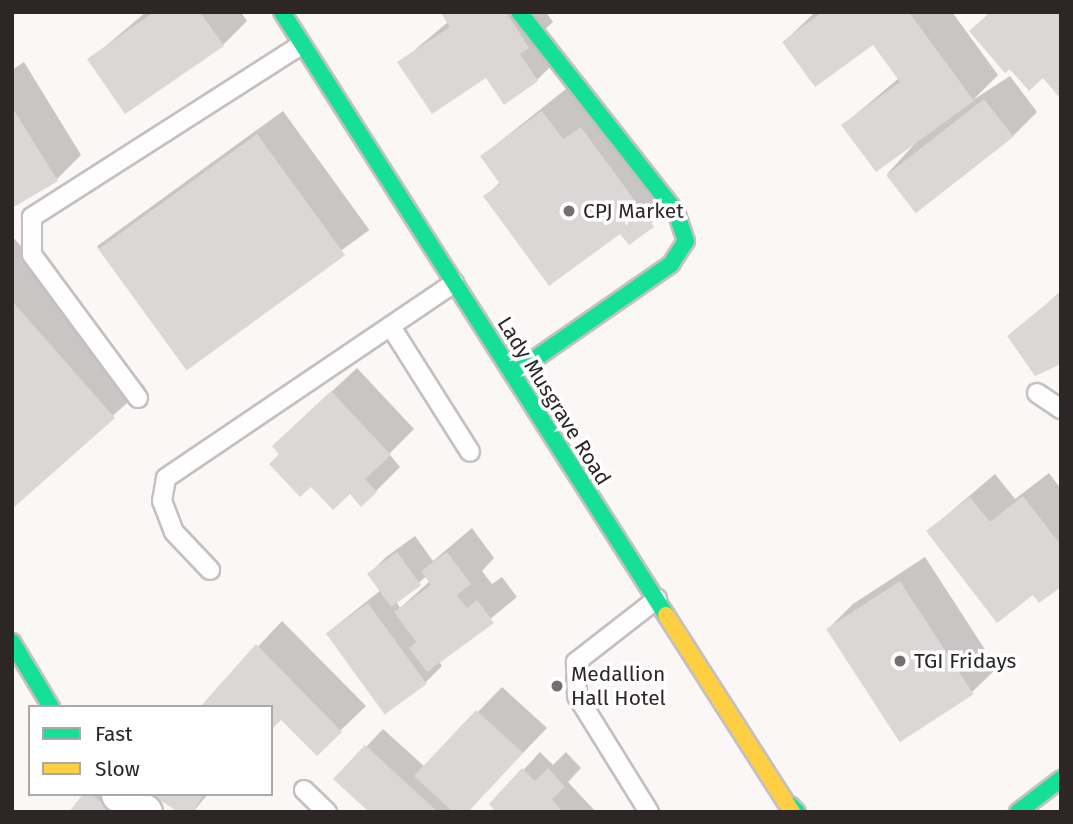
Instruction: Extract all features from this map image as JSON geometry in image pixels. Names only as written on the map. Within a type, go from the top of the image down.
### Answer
[{"type":"main road","name":"Lady Musgrave Road","points":[[282,12],[793,809]]},
{"type":"main road","points":[[513,374],[671,264],[686,240],[676,212],[519,12]]},
{"type":"main road","points":[[12,642],[50,705]]},
{"type":"main road","points":[[1018,812],[1061,779]]},
{"type":"street","points":[[122,796],[144,812]]},
{"type":"lane","points":[[138,398],[32,256],[32,217],[301,45]]},
{"type":"lane","points":[[210,570],[174,532],[162,501],[166,478],[393,330],[454,283]]},
{"type":"lane","points":[[393,330],[470,453]]},
{"type":"lane","points":[[1037,393],[1061,409]]},
{"type":"lane","points":[[649,812],[577,696],[576,662],[657,599]]},
{"type":"lane","points":[[304,790],[327,812]]},
{"type":"building","points":[[154,12],[200,12],[224,46],[125,114],[87,59]]},
{"type":"building","points":[[440,12],[506,12],[529,48],[520,54],[538,81],[504,105],[486,78],[432,114],[397,62],[450,27]]},
{"type":"building","points":[[822,12],[909,12],[974,101],[876,172],[841,125],[900,82],[873,45],[815,87],[782,42]]},
{"type":"building","points":[[991,12],[1061,12],[1059,97],[1043,78],[1029,91],[1010,69],[1005,73],[969,31]]},
{"type":"building","points":[[984,99],[1014,137],[916,213],[886,175]]},
{"type":"building","points":[[12,107],[58,181],[12,208]]},
{"type":"building","name":"CPJ Market","points":[[542,111],[563,139],[581,127],[654,227],[629,245],[620,234],[549,286],[483,196],[500,184],[480,156]]},
{"type":"building","points":[[257,134],[345,255],[187,371],[98,249]]},
{"type":"building","points":[[1061,292],[1061,364],[1035,376],[1007,336]]},
{"type":"building","points":[[12,301],[115,418],[12,509]]},
{"type":"building","points":[[331,391],[391,455],[365,479],[377,492],[361,507],[350,494],[333,510],[311,487],[300,497],[269,464],[279,454],[272,446]]},
{"type":"building","points":[[1023,496],[1061,545],[1061,587],[1039,603],[1033,595],[997,623],[926,531],[970,497],[990,522]]},
{"type":"building","points":[[397,552],[421,585],[391,607],[367,574]]},
{"type":"building","points":[[447,552],[471,584],[457,595],[467,608],[477,600],[494,623],[427,672],[409,648],[416,642],[394,612],[431,585],[421,571]]},
{"type":"building","name":"TGI Fridays","points":[[900,581],[974,694],[900,742],[826,629]]},
{"type":"building","points":[[368,603],[427,684],[385,714],[326,634]]},
{"type":"building","points":[[256,644],[342,732],[317,756],[281,720],[273,728],[273,705],[202,705]]},
{"type":"building","points":[[476,710],[523,753],[468,812],[453,812],[414,776]]},
{"type":"building","points":[[365,745],[438,812],[369,812],[333,779]]},
{"type":"building","points":[[522,768],[535,781],[548,768],[565,787],[552,799],[563,812],[496,812],[489,804]]},
{"type":"building","points":[[81,796],[94,796],[114,812],[69,812]]},
{"type":"building","points":[[154,796],[203,796],[193,812],[178,812]]},
{"type":"traffic: fast","points":[[282,12],[666,615]]},
{"type":"traffic: fast","points":[[513,374],[671,264],[686,241],[676,212],[519,12]]},
{"type":"traffic: fast","points":[[12,642],[50,705]]},
{"type":"traffic: fast","points":[[1018,812],[1061,779]]},
{"type":"traffic: fast","points":[[790,805],[797,812]]},
{"type":"traffic: slow","points":[[666,615],[792,812]]},
{"type":"place","name":"CPJ Market","points":[[569,211]]},
{"type":"place","name":"TGI Fridays","points":[[900,661]]},
{"type":"place","name":"Medallion Hall Hotel","points":[[557,686]]}]
